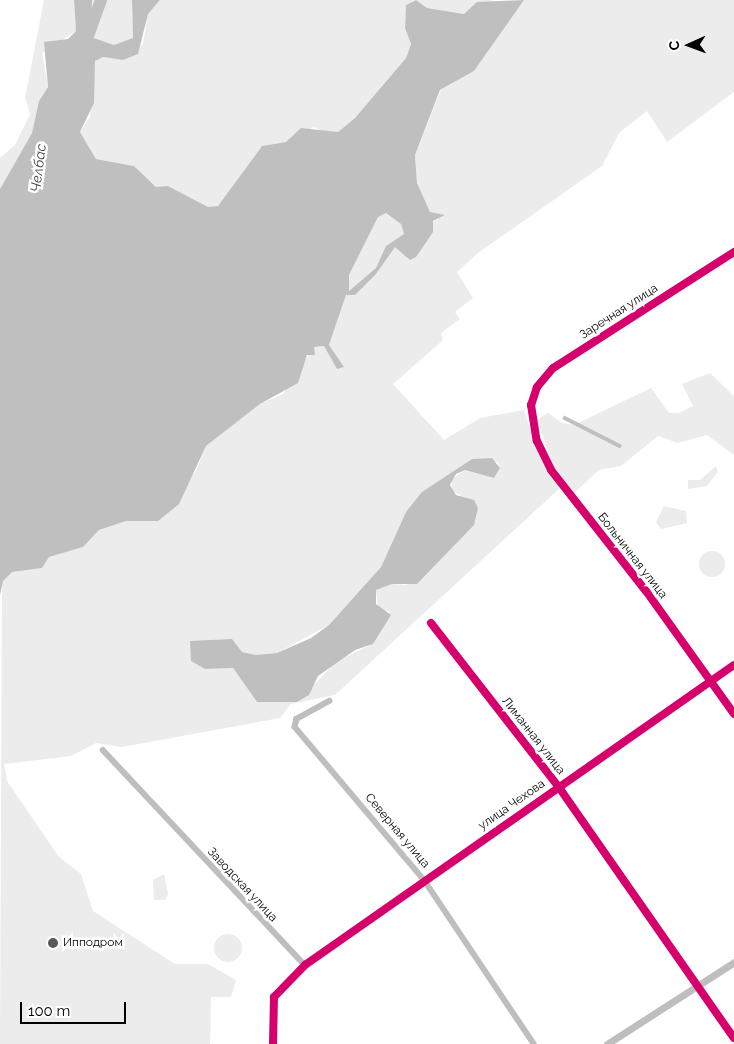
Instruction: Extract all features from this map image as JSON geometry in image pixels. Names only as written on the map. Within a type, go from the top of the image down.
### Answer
[{"type":"street","name":"Заречная улица","points":[[531,405],[537,387],[553,368],[734,252]]},
{"type":"street","name":"Больничная улица","points":[[531,405],[537,441],[551,470],[712,680],[734,714]]},
{"type":"street","name":"Лиманная улица","points":[[431,623],[558,786],[694,986],[734,1038]]},
{"type":"street","name":"улица Чехова","points":[[305,964],[734,665]]},
{"type":"street","name":"Северная улица","points":[[330,701],[297,719],[295,727],[425,881],[534,1044]]},
{"type":"street","name":"Заводская улица","points":[[103,750],[305,964]]},
{"type":"street","points":[[607,1044],[694,986],[734,962]]},
{"type":"street","points":[[273,1044],[274,997],[305,964]]},
{"type":"shaded area","points":[[44,0],[74,0],[76,31],[42,53],[48,87],[39,101],[32,133],[0,189],[0,158],[15,145],[30,114],[25,98]]},
{"type":"shaded area","points":[[92,0],[132,0],[133,39],[114,45],[91,37]]},
{"type":"shaded area","points":[[160,0],[415,0],[406,5],[405,28],[411,44],[406,58],[355,118],[338,132],[328,134],[314,127],[286,142],[262,146],[218,206],[208,207],[168,186],[157,188],[134,166],[96,159],[80,132],[90,117],[95,61],[103,57],[123,60],[143,44],[148,14]]},
{"type":"shaded area","points":[[416,0],[493,0],[465,14],[427,8]]},
{"type":"shaded area","points":[[524,0],[734,0],[734,92],[667,142],[647,111],[619,133],[602,166],[478,253],[457,272],[473,298],[455,312],[460,319],[441,333],[443,340],[393,384],[444,440],[480,418],[524,410],[539,455],[560,488],[335,695],[291,704],[280,718],[122,747],[96,743],[71,756],[4,764],[7,781],[59,857],[81,874],[93,911],[175,964],[208,964],[236,980],[231,997],[211,997],[210,1044],[0,1044],[2,581],[12,572],[41,568],[48,557],[83,547],[99,530],[126,521],[158,521],[196,471],[206,446],[260,404],[283,394],[314,347],[324,346],[337,364],[329,345],[346,295],[376,274],[390,250],[444,215],[430,213],[417,183],[415,155],[441,90],[474,71]],"holes":[[[472,459],[498,462],[500,468],[494,478],[465,470],[452,479],[452,491],[462,496],[474,525],[406,585],[392,584],[376,590],[378,608],[390,612],[373,644],[337,661],[297,702],[257,702],[233,668],[205,669],[192,661],[190,641],[256,655],[277,653],[329,625],[381,567],[406,512]]]},
{"type":"shaded area","points":[[386,213],[401,224],[404,234],[386,246],[376,268],[349,291],[349,275],[378,217]]},
{"type":"shaded area","points":[[710,373],[734,396],[734,455],[707,435],[678,443],[658,436],[621,466],[599,470],[574,493],[553,465],[537,420],[548,413],[562,423],[574,425],[651,388],[669,413],[679,413],[693,406],[682,384]]},
{"type":"shaded area","points":[[716,466],[718,472],[707,486],[688,489],[688,480],[700,480]]},
{"type":"shaded area","points":[[664,506],[686,511],[687,523],[661,529],[656,522]]},
{"type":"shaded area","points":[[712,551],[721,555],[725,564],[721,573],[712,577],[703,573],[699,564],[703,555]]},
{"type":"shaded area","points":[[164,874],[168,894],[165,900],[154,900],[153,880]]},
{"type":"shaded area","points":[[228,934],[238,938],[242,948],[238,958],[228,962],[218,958],[214,948],[218,938]]},
{"type":"water","points":[[74,0],[92,0],[91,37],[114,45],[133,38],[132,0],[160,0],[148,14],[138,54],[123,60],[103,57],[95,61],[94,103],[80,132],[96,159],[134,166],[156,187],[168,186],[208,207],[218,206],[262,146],[286,142],[301,128],[338,132],[355,118],[406,58],[411,44],[405,28],[406,5],[416,0],[427,8],[464,14],[477,2],[524,0],[474,71],[440,90],[415,155],[417,183],[430,212],[445,215],[433,221],[433,232],[416,257],[410,260],[395,247],[376,274],[355,295],[346,295],[329,345],[344,367],[337,369],[324,346],[314,347],[315,355],[307,355],[298,383],[260,404],[206,446],[179,504],[158,521],[126,521],[99,530],[83,547],[49,557],[42,568],[12,572],[3,581],[0,595],[0,189],[32,133],[39,101],[48,87],[44,42],[68,39],[76,31]],"holes":[[[386,213],[401,224],[404,234],[386,246],[376,268],[349,291],[349,275],[378,217]]]},
{"type":"water","points":[[564,415],[622,445],[620,449],[562,419]]},
{"type":"water","points":[[492,458],[500,468],[494,478],[465,470],[456,474],[450,485],[456,495],[474,500],[478,508],[474,525],[417,584],[392,584],[376,590],[376,604],[391,615],[373,644],[355,650],[318,676],[309,695],[297,702],[257,702],[233,668],[205,669],[191,661],[190,641],[232,639],[242,652],[256,655],[277,653],[311,638],[329,625],[381,567],[406,512],[422,492],[472,459]]},
{"type":"waterway","name":"Челбас","points":[[84,47],[101,0]]},
{"type":"cycle path","points":[[734,252],[553,368],[537,387],[531,405],[537,441],[551,470],[646,591],[734,714]]},
{"type":"cycle path","points":[[431,623],[558,786],[734,1038]]},
{"type":"cycle path","points":[[273,1044],[274,997],[305,965],[734,665]]},
{"type":"place","name":"Ипподром","points":[[53,943]]}]
